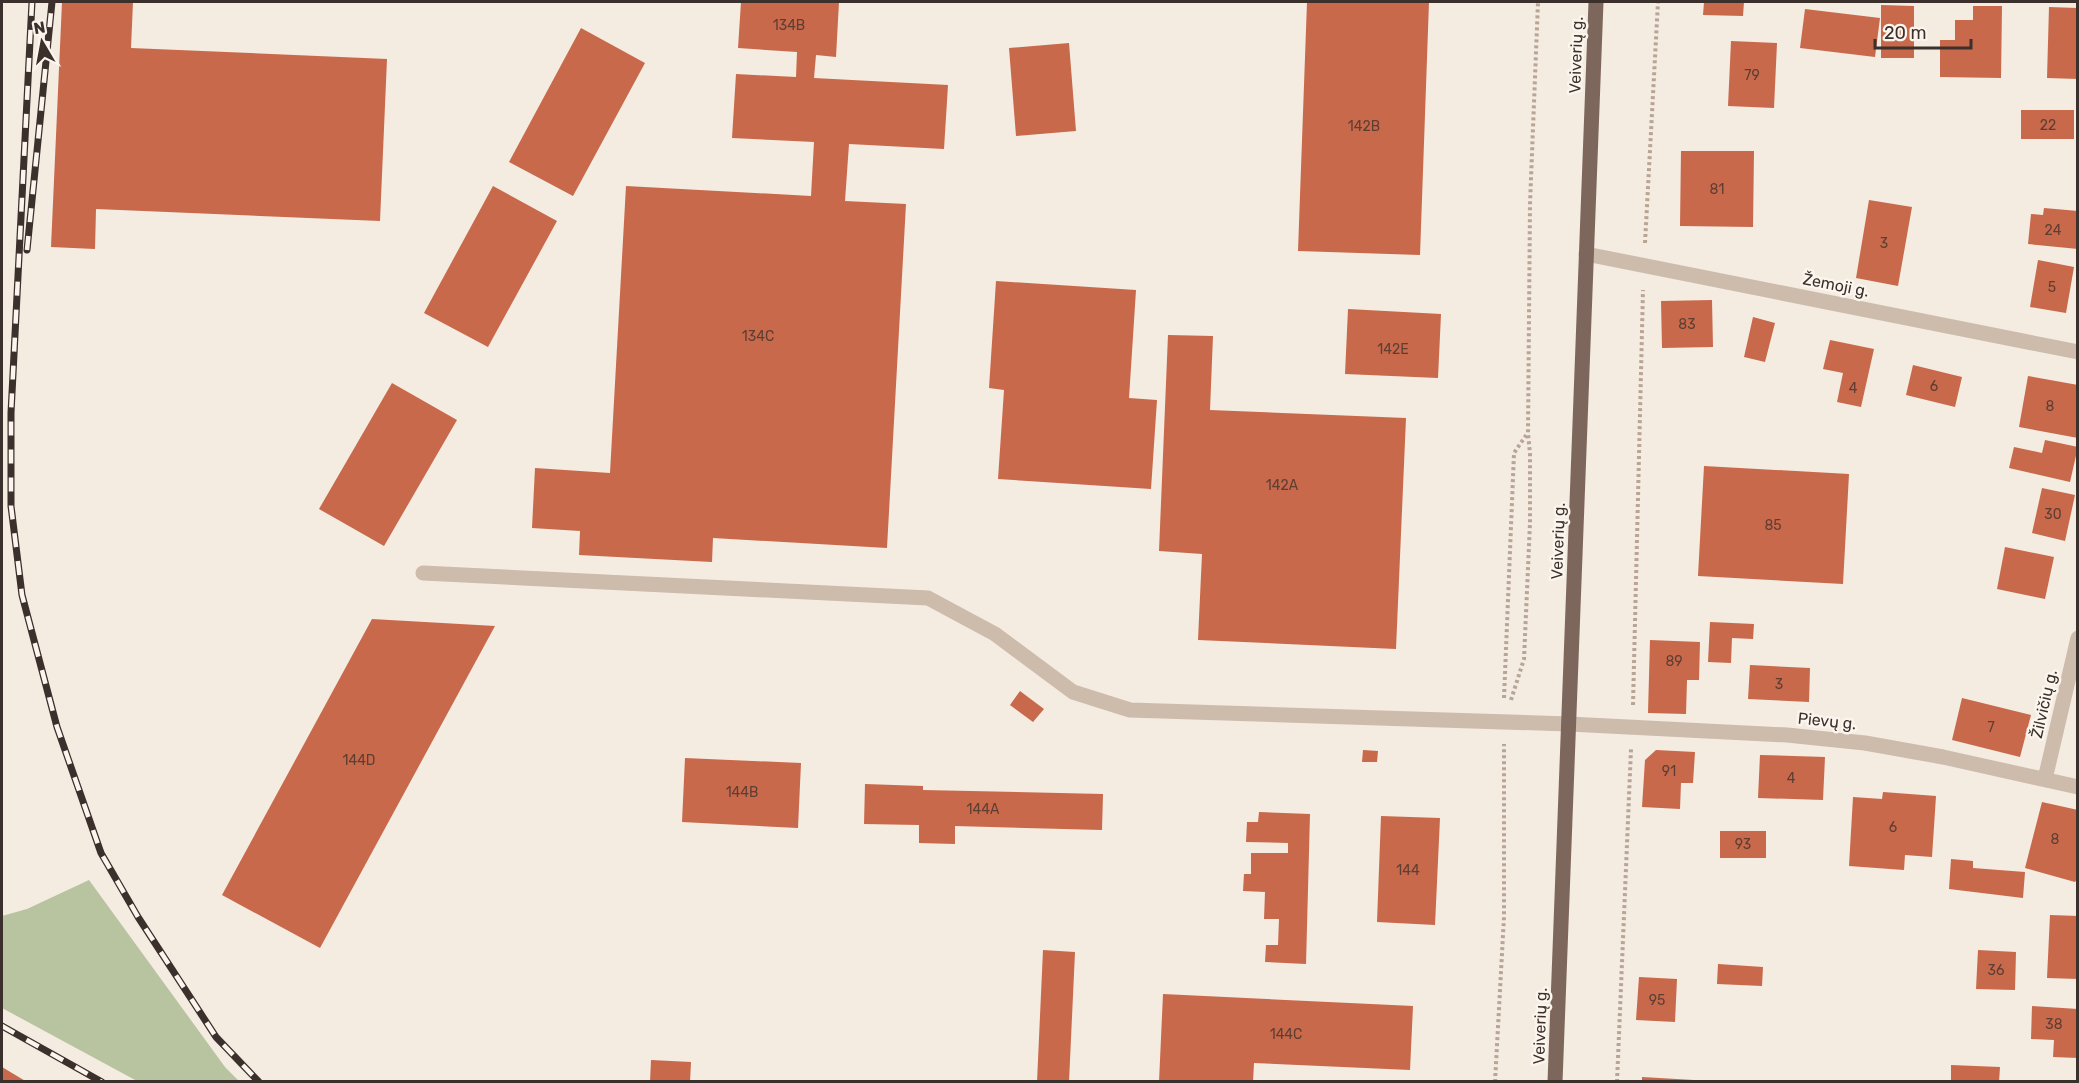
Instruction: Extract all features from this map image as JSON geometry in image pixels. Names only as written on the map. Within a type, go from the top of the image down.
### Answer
[{"type":"main road","name":"Veiverių g.","points":[[1556,1082],[1596,2]]},
{"type":"street","name":"Žemoji g.","points":[[1586,254],[2078,352]]},
{"type":"street","name":"Pievų g.","points":[[423,573],[928,598],[994,634],[1073,692],[1130,710],[1569,724],[1787,735],[1865,743],[2078,787]]},
{"type":"street","name":"Žilvičių g.","points":[[2045,779],[2078,638]]},
{"type":"path","points":[[1504,722],[1524,659],[1530,523],[1528,433],[1530,204],[1538,2]]},
{"type":"path","points":[[1617,1082],[1632,728],[1644,264],[1658,2]]},
{"type":"path","points":[[1495,1082],[1504,917],[1504,722],[1508,556],[1514,453],[1528,433]]},
{"type":"green space","points":[[89,880],[225,1067],[239,1081],[137,1081],[2,1008],[2,916],[27,909]]},
{"type":"building","points":[[62,2],[133,2],[131,48],[387,59],[380,221],[96,209],[95,249],[51,247]]},
{"type":"building","points":[[741,2],[839,2],[836,57],[816,55],[814,78],[948,85],[944,149],[849,144],[845,201],[906,204],[887,548],[713,538],[712,562],[579,555],[580,531],[532,528],[535,468],[610,473],[626,186],[811,196],[814,142],[732,138],[736,74],[796,77],[797,52],[738,48]]},
{"type":"building","points":[[1307,2],[1429,2],[1420,255],[1298,251]]},
{"type":"building","points":[[1704,2],[1744,2],[1743,16],[1703,15]]},
{"type":"building","points":[[1881,5],[1914,6],[1914,58],[1881,58]]},
{"type":"building","points":[[1973,6],[2002,6],[2001,78],[1940,77],[1940,40],[1955,40],[1955,20],[1973,20]]},
{"type":"building","points":[[2049,7],[2078,8],[2078,79],[2047,78]]},
{"type":"building","points":[[1805,9],[1880,18],[1875,57],[1800,48]]},
{"type":"building","points":[[581,28],[645,63],[573,196],[509,162]]},
{"type":"building","points":[[1731,41],[1777,43],[1774,108],[1728,106]]},
{"type":"building","points":[[1069,43],[1076,131],[1016,136],[1009,48]]},
{"type":"building","points":[[2021,110],[2074,110],[2074,139],[2021,139]]},
{"type":"building","points":[[1681,151],[1754,151],[1753,227],[1680,226]]},
{"type":"building","points":[[493,186],[557,221],[488,347],[424,313]]},
{"type":"building","points":[[1869,200],[1912,207],[1898,286],[1856,278]]},
{"type":"building","points":[[2044,208],[2078,211],[2078,249],[2028,244],[2031,214],[2043,215]]},
{"type":"building","points":[[2038,260],[2074,267],[2066,313],[2030,307]]},
{"type":"building","points":[[996,281],[1136,290],[1129,398],[1157,400],[1151,489],[998,479],[1004,390],[989,388]]},
{"type":"building","points":[[1712,300],[1713,347],[1662,348],[1661,301]]},
{"type":"building","points":[[1348,309],[1441,314],[1438,378],[1345,374]]},
{"type":"building","points":[[1753,317],[1775,323],[1765,362],[1744,357]]},
{"type":"building","points":[[1168,335],[1213,336],[1210,410],[1406,418],[1396,649],[1198,640],[1202,554],[1159,551]]},
{"type":"building","points":[[1830,340],[1874,349],[1861,407],[1837,402],[1843,373],[1823,369]]},
{"type":"building","points":[[1913,365],[1962,377],[1955,407],[1906,395]]},
{"type":"building","points":[[2028,376],[2078,385],[2078,438],[2019,427]]},
{"type":"building","points":[[392,383],[457,420],[384,546],[319,509]]},
{"type":"building","points":[[2045,440],[2078,447],[2070,482],[2009,468],[2014,447],[2042,453]]},
{"type":"building","points":[[1704,466],[1849,474],[1843,584],[1698,576]]},
{"type":"building","points":[[2042,488],[2075,495],[2065,541],[2032,533]]},
{"type":"building","points":[[2005,547],[2054,557],[2045,599],[1997,589]]},
{"type":"building","points":[[372,619],[495,626],[320,948],[222,895]]},
{"type":"building","points":[[1710,622],[1754,624],[1753,639],[1732,638],[1731,663],[1708,662]]},
{"type":"building","points":[[1650,640],[1700,642],[1699,680],[1687,680],[1686,714],[1648,713]]},
{"type":"building","points":[[1750,665],[1810,668],[1809,702],[1748,699]]},
{"type":"building","points":[[1020,691],[1044,709],[1033,722],[1010,705]]},
{"type":"building","points":[[1962,698],[2031,715],[2020,757],[1952,740]]},
{"type":"building","points":[[1363,750],[1378,751],[1377,762],[1362,762]]},
{"type":"building","points":[[1656,750],[1695,752],[1693,783],[1681,783],[1680,809],[1642,807],[1645,760]]},
{"type":"building","points":[[1760,755],[1825,757],[1823,800],[1758,798]]},
{"type":"building","points":[[685,758],[801,763],[798,828],[682,822]]},
{"type":"building","points":[[865,784],[923,786],[923,790],[1103,794],[1102,830],[955,826],[955,844],[919,843],[919,825],[864,824]]},
{"type":"building","points":[[1883,792],[1936,796],[1932,857],[1905,855],[1904,870],[1849,866],[1853,797],[1882,799]]},
{"type":"building","points":[[2042,802],[2078,810],[2078,878],[2075,882],[2025,868]]},
{"type":"building","points":[[1259,812],[1310,814],[1306,964],[1265,962],[1266,945],[1278,945],[1279,919],[1264,919],[1265,892],[1243,891],[1244,874],[1251,874],[1251,853],[1288,853],[1288,843],[1246,842],[1247,822],[1258,822]]},
{"type":"building","points":[[1381,816],[1440,818],[1435,925],[1377,922]]},
{"type":"building","points":[[1720,831],[1766,831],[1766,858],[1720,858]]},
{"type":"building","points":[[1951,859],[1973,861],[1973,868],[2025,872],[2023,898],[1949,889]]},
{"type":"building","points":[[2050,915],[2078,916],[2078,979],[2047,978]]},
{"type":"building","points":[[1043,950],[1075,952],[1069,1082],[1037,1082]]},
{"type":"building","points":[[1978,950],[2016,952],[2015,990],[1976,989]]},
{"type":"building","points":[[1718,964],[1763,967],[1762,986],[1717,984]]},
{"type":"building","points":[[1639,977],[1677,979],[1675,1022],[1636,1020]]},
{"type":"building","points":[[1163,994],[1413,1006],[1410,1070],[1254,1063],[1253,1082],[1159,1082]]},
{"type":"building","points":[[2032,1006],[2078,1009],[2078,1058],[2053,1057],[2054,1040],[2031,1039]]},
{"type":"building","points":[[651,1060],[691,1062],[690,1082],[650,1082]]},
{"type":"building","points":[[1951,1065],[2000,1067],[1999,1082],[1951,1082]]},
{"type":"building","points":[[2,1067],[27,1082],[2,1082]]},
{"type":"building","points":[[1642,1077],[1694,1080],[1694,1082],[1642,1082]]},
{"type":"railway","points":[[32,2],[11,413],[11,506],[22,595],[57,727],[101,853],[138,917],[216,1037],[259,1082]]},
{"type":"railway","points":[[27,250],[52,2]]},
{"type":"railway","points":[[2,1026],[102,1082]]}]
